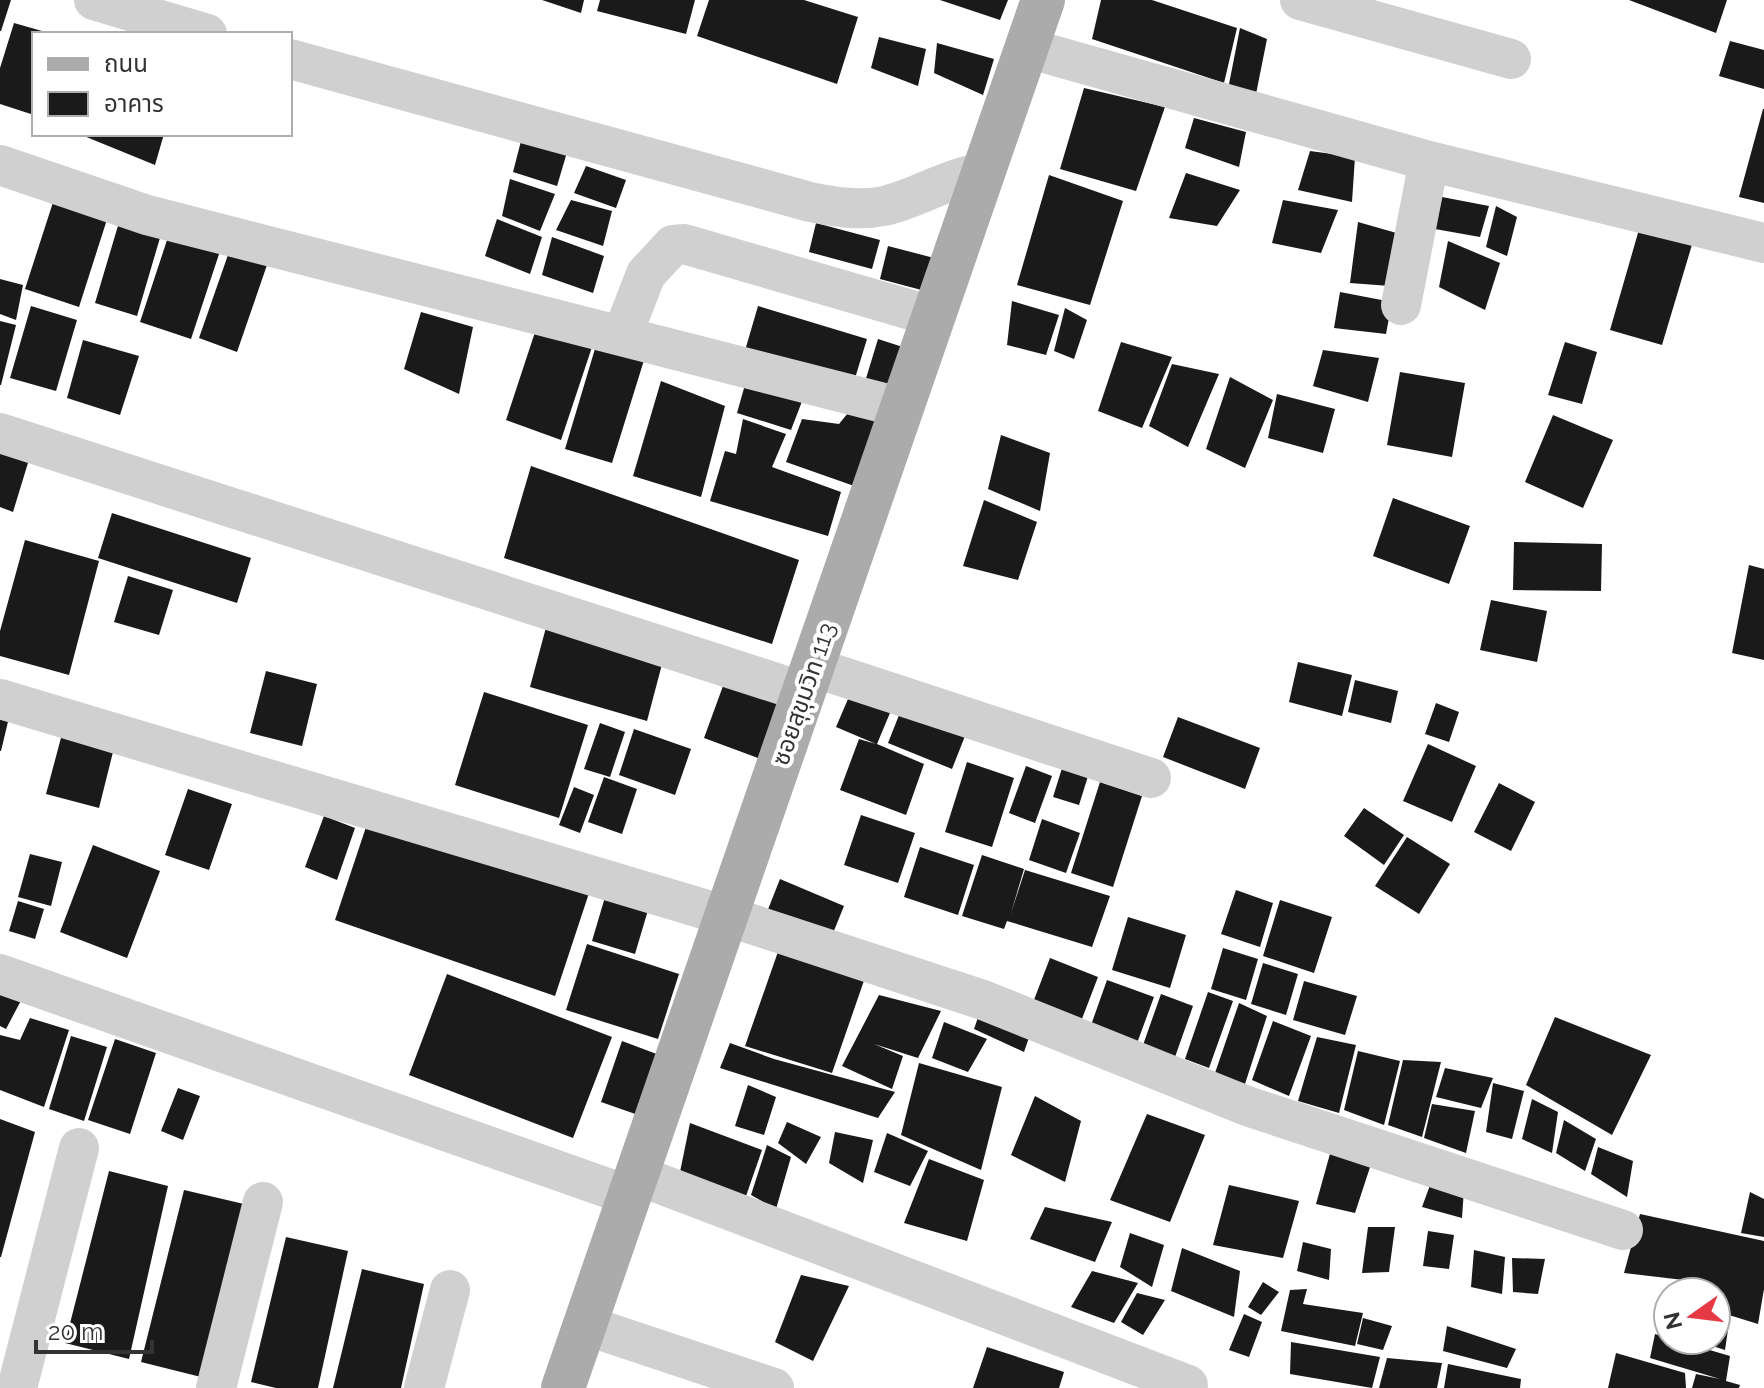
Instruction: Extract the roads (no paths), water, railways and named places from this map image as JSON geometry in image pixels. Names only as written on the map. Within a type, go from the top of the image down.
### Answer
[{"type":"main road","name":"ซอยสุขุมวิท 113","points":[[563,1388],[1043,0]]},
{"type":"street","points":[[1300,0],[1511,59]]},
{"type":"street","points":[[117,3],[201,32]]},
{"type":"street","points":[[1027,48],[1429,161],[1764,243]]},
{"type":"street","points":[[292,60],[810,202],[847,209],[884,206],[950,180],[984,173]]},
{"type":"street","points":[[1401,305],[1429,161]]},
{"type":"street","points":[[0,165],[147,215],[903,408]]},
{"type":"street","points":[[622,336],[646,274],[673,245],[684,244],[935,317]]},
{"type":"street","points":[[0,433],[809,679],[1151,778]]},
{"type":"street","points":[[0,699],[727,916],[983,1000],[1247,1106],[1623,1230]]},
{"type":"street","points":[[0,974],[633,1186],[1188,1385]]},
{"type":"street","points":[[17,1388],[79,1148]]},
{"type":"street","points":[[216,1388],[263,1202]]},
{"type":"street","points":[[424,1388],[450,1290]]},
{"type":"street","points":[[585,1325],[774,1388]]}]
